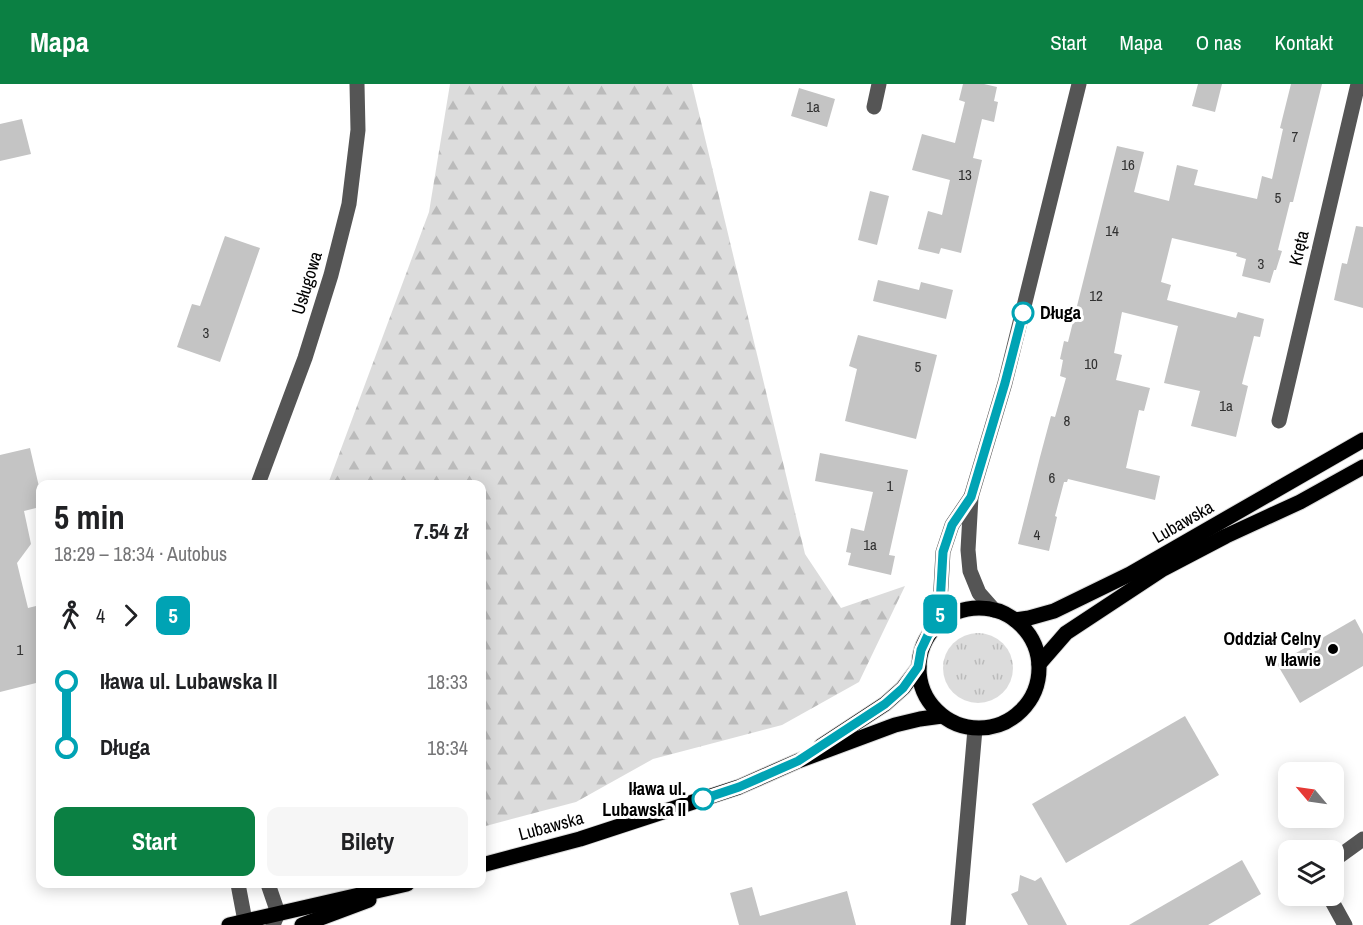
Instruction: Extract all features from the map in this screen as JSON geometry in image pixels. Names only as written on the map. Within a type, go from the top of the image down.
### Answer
[{"type":"main road","name":"Lubawska","points":[[1015,620],[1054,611],[1130,574],[1362,443]]},
{"type":"main road","name":"Lubawska","points":[[1039,664],[1066,633],[1163,569],[1226,536],[1300,502],[1363,467]]},
{"type":"main road","points":[[965,609],[994,610],[1015,620],[1032,639],[1037,651],[1038,681],[1032,697],[1022,711],[1008,721],[992,727],[975,729],[952,723],[932,706],[919,681],[918,667],[921,650],[928,635],[939,622],[965,609]]},
{"type":"main road","name":"Lubawska","points":[[798,761],[885,704],[903,688],[918,667]]},
{"type":"main road","name":"Lubawska","points":[[486,864],[580,839],[739,787],[798,761],[895,725],[942,716]]},
{"type":"main road","points":[[229,925],[275,919],[393,888]]},
{"type":"main road","points":[[302,925],[404,888]]},
{"type":"street","name":"Usługowa","points":[[259,480],[305,358],[332,275],[349,204],[358,130],[357,84]]},
{"type":"street","points":[[874,107],[879,84]]},
{"type":"street","points":[[994,610],[979,593],[970,571],[968,550],[971,497],[1005,383],[1079,84]]},
{"type":"street","name":"Kręta","points":[[1279,421],[1358,84]]},
{"type":"street","points":[[939,622],[943,552],[952,525],[971,497]]},
{"type":"street","points":[[958,925],[975,729]]},
{"type":"street","points":[[1344,853],[1363,839]]},
{"type":"street","points":[[239,888],[248,923]]},
{"type":"street","points":[[269,888],[275,919]]},
{"type":"street","points":[[1335,906],[1345,925]]},
{"type":"green space","points":[[450,84],[692,84],[805,554],[841,608],[905,586],[859,682],[782,725],[653,759],[576,802],[486,826],[486,480],[329,480],[429,212]]},
{"type":"green space","points":[[971,633],[985,633],[998,638],[1008,648],[1013,668],[1008,688],[998,698],[985,703],[971,703],[958,698],[948,688],[943,675],[943,661],[948,648],[958,638]]},
{"type":"building","points":[[963,84],[984,84],[997,87],[994,101],[998,102],[994,122],[982,119],[973,158],[982,160],[961,253],[941,248],[939,254],[918,249],[928,211],[942,215],[950,180],[912,170],[922,134],[955,143],[965,102],[959,100]]},
{"type":"building","points":[[1198,84],[1222,84],[1215,112],[1192,106]]},
{"type":"building","points":[[1291,84],[1322,84],[1293,202],[1290,202],[1278,250],[1282,251],[1270,283],[1242,276],[1246,259],[1236,256],[1237,253],[1172,238],[1161,282],[1171,285],[1167,300],[1236,318],[1238,312],[1264,319],[1260,337],[1254,336],[1242,384],[1248,386],[1236,437],[1191,426],[1200,391],[1164,383],[1178,326],[1122,312],[1114,353],[1122,355],[1116,380],[1150,388],[1144,411],[1139,410],[1126,468],[1160,476],[1155,500],[1068,479],[1064,482],[1055,516],[1057,517],[1049,551],[1018,544],[1051,416],[1055,417],[1066,378],[1060,376],[1063,360],[1060,359],[1064,341],[1068,342],[1117,146],[1144,152],[1134,192],[1169,201],[1177,165],[1198,170],[1194,185],[1257,199],[1262,176],[1272,179],[1283,129],[1280,128]]},
{"type":"building","points":[[799,88],[835,99],[827,127],[791,116]]},
{"type":"building","points":[[22,119],[31,154],[0,161],[0,124]]},
{"type":"building","points":[[870,191],[889,196],[877,245],[858,240]]},
{"type":"building","points":[[1356,226],[1363,227],[1363,308],[1334,300],[1342,263],[1347,264]]},
{"type":"building","points":[[225,236],[260,248],[220,362],[177,347],[192,304],[200,306]]},
{"type":"building","points":[[878,280],[919,290],[921,282],[953,290],[946,319],[873,301]]},
{"type":"building","points":[[858,335],[937,355],[916,439],[845,421],[857,369],[849,366]]},
{"type":"building","points":[[30,448],[37,480],[36,508],[24,511],[31,544],[17,563],[28,608],[36,606],[36,683],[0,692],[0,455]]},
{"type":"building","points":[[820,453],[908,470],[889,555],[895,556],[891,575],[848,565],[851,553],[846,552],[851,528],[864,531],[873,492],[815,481]]},
{"type":"building","name":"Oddział Celny w Iławie","points":[[1355,619],[1363,634],[1363,666],[1300,703],[1277,664]]},
{"type":"building","points":[[1185,716],[1219,775],[1066,863],[1032,804]]},
{"type":"building","points":[[1242,860],[1261,894],[1208,925],[1129,925]]},
{"type":"building","points":[[1020,875],[1035,881],[1041,877],[1067,925],[1028,925],[1011,894],[1018,891]]},
{"type":"building","points":[[752,887],[760,916],[847,891],[856,925],[739,925],[730,893]]},
{"type":"bus line","name":"5","points":[[703,799],[739,787],[798,761],[885,704],[903,688],[918,667],[921,650],[928,635],[939,622],[943,552],[952,525],[971,497],[1023,313]]},
{"type":"place","name":"Długa","points":[[1023,313]]},
{"type":"place","name":"Oddział Celny w Iławie","points":[[1333,649]]},
{"type":"place","name":"Iława ul. Lubawska II","points":[[703,799]]}]
